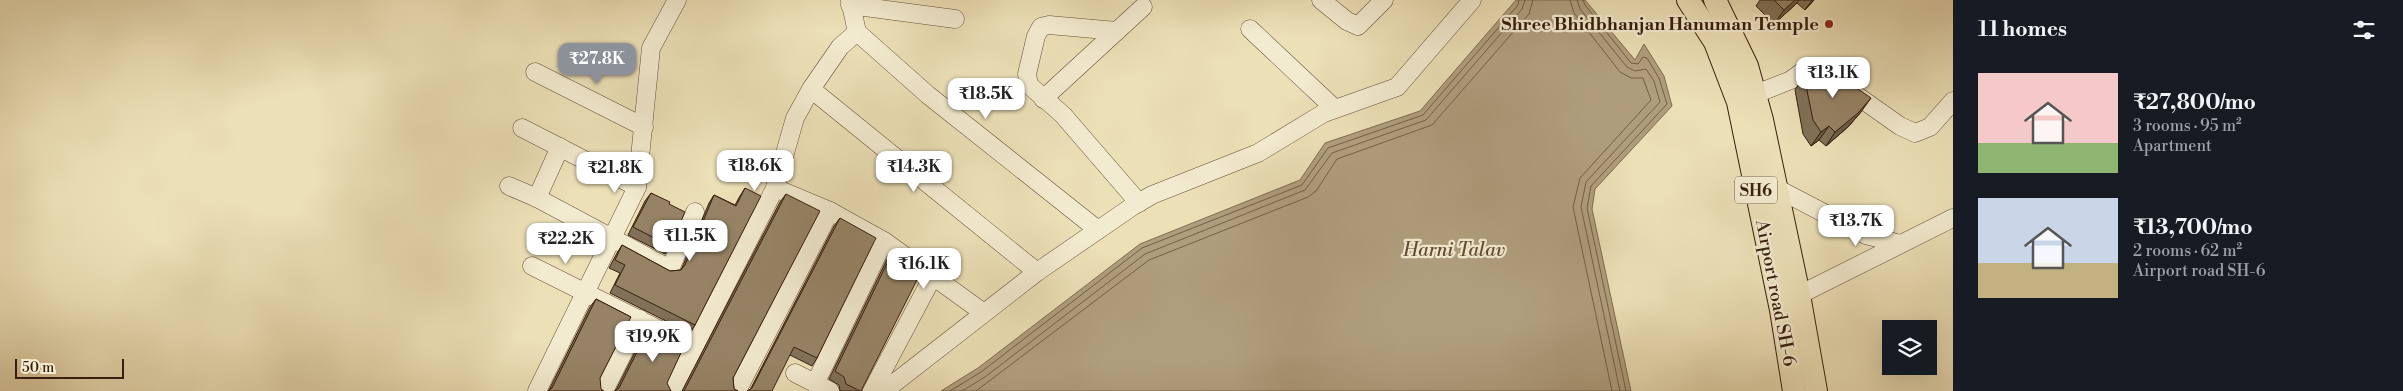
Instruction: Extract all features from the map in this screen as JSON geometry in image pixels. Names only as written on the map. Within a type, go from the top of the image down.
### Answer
[{"type":"main road","name":"SH6","points":[[1715,0],[1747,66],[1746,98],[1776,188],[1799,295],[1816,391]]},
{"type":"main road","name":"Airport road SH-6","points":[[1690,1],[1746,98],[1794,391]]},
{"type":"street","points":[[537,391],[637,187],[651,48],[678,0]]},
{"type":"street","points":[[1321,0],[1347,21],[1358,26],[1384,0]]},
{"type":"street","points":[[884,391],[1037,272],[1139,202],[1152,195],[1258,153],[1312,119],[1397,87],[1472,0]]},
{"type":"street","points":[[946,12],[850,3],[857,32],[928,95],[1098,230]]},
{"type":"street","points":[[1043,99],[1143,7]]},
{"type":"street","points":[[1117,30],[1049,25],[1041,27],[1036,36],[1027,74],[1029,84],[1043,99],[1063,115],[1139,202]]},
{"type":"street","points":[[1250,29],[1335,109]]},
{"type":"street","points":[[672,391],[775,188],[795,118],[811,89],[840,47],[857,32]]},
{"type":"street","points":[[1746,98],[1791,80],[1806,69],[1819,69],[1900,126],[1915,133],[1930,127],[1953,102]]},
{"type":"street","points":[[535,72],[644,127]]},
{"type":"street","points":[[811,89],[1037,272]]},
{"type":"street","points":[[522,128],[637,187]]},
{"type":"street","points":[[537,198],[560,147]]},
{"type":"street","points":[[509,186],[537,198],[670,269],[695,212]]},
{"type":"street","points":[[775,188],[830,211],[884,240],[984,314]]},
{"type":"street","points":[[1776,188],[1866,235],[1900,244]]},
{"type":"street","points":[[737,391],[830,211]]},
{"type":"street","points":[[1781,310],[1799,295],[1953,218]]},
{"type":"street","points":[[795,373],[822,387],[884,240]]},
{"type":"street","points":[[532,266],[694,346]]},
{"type":"street","points":[[872,391],[933,276]]},
{"type":"street","points":[[604,391],[640,319]]},
{"type":"water","name":"Harni Talav","points":[[1516,0],[1585,0],[1635,60],[1644,44],[1664,76],[1672,106],[1595,189],[1592,209],[1631,391],[941,391],[978,368],[1140,244],[1300,180],[1325,143],[1420,111]]},
{"type":"building","points":[[1774,0],[1795,0],[1784,10]]},
{"type":"building","points":[[1819,66],[1825,66],[1871,98],[1858,113],[1835,132],[1829,126],[1821,132],[1813,120],[1804,76]]},
{"type":"building","points":[[745,188],[761,196],[695,325],[615,285],[625,265],[615,260],[622,245],[670,271],[681,270],[685,265],[714,195],[736,206]]},
{"type":"building","points":[[651,193],[685,212],[670,246],[633,227]]},
{"type":"building","points":[[786,194],[820,211],[733,378],[734,389],[738,391],[684,391]]},
{"type":"building","points":[[840,218],[876,238],[817,358],[794,347],[772,391],[747,391],[752,388]]},
{"type":"building","points":[[894,249],[922,270],[860,391],[846,384],[844,377],[835,371]]},
{"type":"building","points":[[596,299],[631,317],[600,378],[601,389],[604,391],[548,391],[552,388]]},
{"type":"building","points":[[650,326],[685,344],[667,383],[671,391],[614,391],[619,388]]},
{"type":"place","name":"Shree Bhidbhanjan Hanuman Temple","points":[[1829,24]]}]
